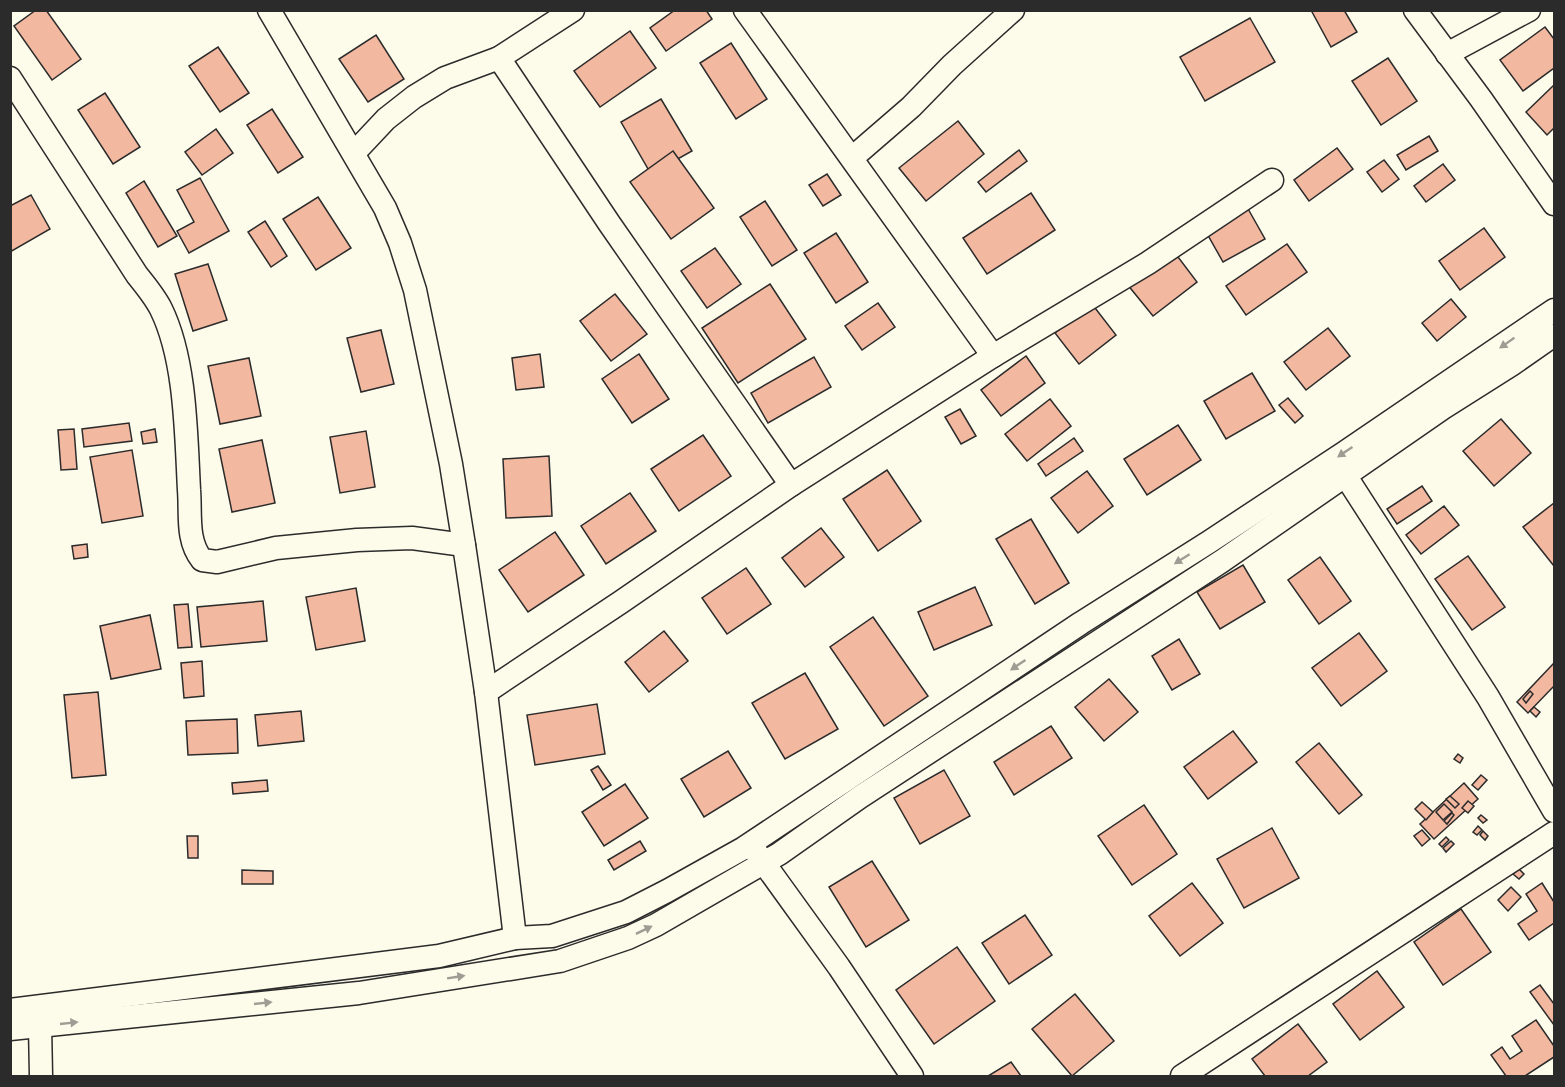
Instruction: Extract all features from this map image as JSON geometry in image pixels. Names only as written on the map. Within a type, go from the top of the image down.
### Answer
[{"type":"street","points":[[270,10],[385,208],[400,243],[415,290],[451,464],[464,545],[486,692],[515,938]]},
{"type":"street","points":[[354,153],[386,119],[414,97],[445,78],[499,58],[573,10]]},
{"type":"street","points":[[745,10],[993,356]]},
{"type":"street","points":[[852,158],[1013,10]]},
{"type":"street","points":[[1415,10],[1554,204]]},
{"type":"street","points":[[1447,54],[1529,10]]},
{"type":"street","points":[[499,58],[609,223],[791,485]]},
{"type":"street","points":[[10,78],[137,275],[151,293],[168,328],[176,356],[186,435],[191,515],[190,537],[202,560],[217,562],[276,548],[357,540],[412,538],[464,545]]},
{"type":"street","points":[[486,692],[791,485],[993,356],[1149,263],[1272,180]]},
{"type":"street","points":[[10,1010],[439,956],[515,938],[552,936],[626,912],[750,844],[1081,622],[1209,542],[1354,446],[1554,309]]},
{"type":"street","points":[[10,1029],[359,993],[560,961],[637,934],[764,863],[977,719],[1222,561],[1345,475],[1554,335]]},
{"type":"street","points":[[1345,475],[1488,697],[1554,811]]},
{"type":"street","points":[[1182,1077],[1554,833]]},
{"type":"street","points":[[750,844],[839,967],[912,1077]]},
{"type":"street","points":[[40,1026],[42,1077]]},
{"type":"building","points":[[36,10],[46,10],[81,59],[52,80],[14,26]]},
{"type":"building","points":[[675,10],[706,10],[712,19],[666,51],[650,28]]},
{"type":"building","points":[[1311,10],[1344,10],[1357,32],[1331,47]]},
{"type":"building","points":[[1250,18],[1275,62],[1205,101],[1180,57]]},
{"type":"building","points":[[1545,27],[1554,39],[1554,68],[1523,91],[1500,60]]},
{"type":"building","points":[[630,31],[656,68],[600,107],[574,71]]},
{"type":"building","points":[[376,35],[404,79],[368,102],[339,59]]},
{"type":"building","points":[[731,43],[767,99],[736,119],[700,63]]},
{"type":"building","points":[[218,47],[249,93],[220,112],[189,66]]},
{"type":"building","points":[[1388,58],[1417,101],[1381,125],[1352,81]]},
{"type":"building","points":[[1554,85],[1554,128],[1547,135],[1526,112]]},
{"type":"building","points":[[105,93],[140,147],[113,164],[78,110]]},
{"type":"building","points":[[661,99],[692,151],[651,174],[621,122]]},
{"type":"building","points":[[272,109],[303,157],[278,173],[247,125]]},
{"type":"building","points":[[958,121],[984,154],[926,201],[899,168]]},
{"type":"building","points":[[216,129],[233,153],[202,175],[185,152]]},
{"type":"building","points":[[1429,136],[1438,151],[1406,170],[1397,155]]},
{"type":"building","points":[[1337,148],[1353,169],[1309,201],[1294,180]]},
{"type":"building","points":[[1019,150],[1027,161],[986,192],[978,182]]},
{"type":"building","points":[[673,151],[714,208],[671,239],[630,182]]},
{"type":"building","points":[[1384,160],[1399,179],[1382,192],[1367,172]]},
{"type":"building","points":[[1443,164],[1455,180],[1426,202],[1414,186]]},
{"type":"building","points":[[827,174],[841,195],[823,206],[809,185]]},
{"type":"building","points":[[200,178],[229,231],[189,253],[177,231],[194,222],[177,190]]},
{"type":"building","points":[[144,181],[177,236],[158,247],[126,193]]},
{"type":"building","points":[[1031,193],[1055,230],[987,274],[963,238]]},
{"type":"building","points":[[31,195],[50,229],[10,252],[10,206]]},
{"type":"building","points":[[318,197],[351,248],[316,270],[283,219]]},
{"type":"building","points":[[765,201],[797,250],[772,266],[740,217]]},
{"type":"building","points":[[1247,207],[1265,239],[1223,262],[1205,230]]},
{"type":"building","points":[[265,221],[287,256],[271,267],[248,232]]},
{"type":"building","points":[[1484,228],[1505,257],[1460,290],[1439,261]]},
{"type":"building","points":[[836,233],[868,282],[836,303],[804,253]]},
{"type":"building","points":[[1287,244],[1307,272],[1246,315],[1226,286]]},
{"type":"building","points":[[715,248],[741,284],[707,308],[681,271]]},
{"type":"building","points":[[1172,249],[1197,282],[1153,316],[1127,284]]},
{"type":"building","points":[[208,264],[227,320],[193,331],[175,274]]},
{"type":"building","points":[[770,284],[806,339],[738,383],[702,328]]},
{"type":"building","points":[[615,294],[647,334],[611,361],[580,321]]},
{"type":"building","points":[[1451,299],[1466,317],[1437,341],[1422,323]]},
{"type":"building","points":[[878,303],[895,327],[862,350],[845,326]]},
{"type":"building","points":[[1092,304],[1116,335],[1079,364],[1055,333]]},
{"type":"building","points":[[1328,328],[1350,356],[1306,390],[1284,362]]},
{"type":"building","points":[[381,330],[394,384],[361,392],[347,338]]},
{"type":"building","points":[[540,354],[544,387],[516,390],[512,358]]},
{"type":"building","points":[[639,354],[669,399],[632,423],[602,379]]},
{"type":"building","points":[[1026,356],[1045,383],[1001,416],[981,390]]},
{"type":"building","points":[[814,357],[831,387],[768,423],[751,393]]},
{"type":"building","points":[[249,358],[261,416],[220,424],[208,366]]},
{"type":"building","points":[[1252,373],[1275,411],[1226,439],[1204,401]]},
{"type":"building","points":[[1288,398],[1303,416],[1295,423],[1279,405]]},
{"type":"building","points":[[1050,399],[1071,426],[1027,461],[1005,434]]},
{"type":"building","points":[[960,409],[976,436],[961,444],[945,417]]},
{"type":"building","points":[[1501,419],[1531,453],[1494,486],[1463,451]]},
{"type":"building","points":[[129,423],[132,441],[84,447],[82,429]]},
{"type":"building","points":[[1178,425],[1201,460],[1147,495],[1124,459]]},
{"type":"building","points":[[74,429],[77,469],[61,470],[58,430]]},
{"type":"building","points":[[155,429],[157,442],[143,444],[141,432]]},
{"type":"building","points":[[366,431],[375,487],[340,493],[330,437]]},
{"type":"building","points":[[703,435],[731,476],[679,511],[651,469]]},
{"type":"building","points":[[1074,438],[1083,451],[1046,476],[1038,464]]},
{"type":"building","points":[[262,440],[275,503],[232,512],[219,449]]},
{"type":"building","points":[[132,450],[143,516],[102,523],[90,457]]},
{"type":"building","points":[[549,456],[552,516],[506,518],[503,459]]},
{"type":"building","points":[[887,470],[921,521],[878,551],[843,499]]},
{"type":"building","points":[[1087,471],[1113,506],[1078,533],[1051,498]]},
{"type":"building","points":[[1422,486],[1432,501],[1397,524],[1387,509]]},
{"type":"building","points":[[630,493],[656,531],[606,564],[581,526]]},
{"type":"building","points":[[1554,503],[1554,566],[1523,527]]},
{"type":"building","points":[[1444,506],[1459,525],[1421,554],[1406,535]]},
{"type":"building","points":[[1031,519],[1069,583],[1035,604],[996,539]]},
{"type":"building","points":[[821,528],[844,557],[805,587],[782,558]]},
{"type":"building","points":[[555,532],[584,575],[528,612],[499,570]]},
{"type":"building","points":[[87,544],[88,557],[74,559],[72,546]]},
{"type":"building","points":[[1468,556],[1505,607],[1472,630],[1435,579]]},
{"type":"building","points":[[1320,557],[1351,601],[1319,624],[1288,580]]},
{"type":"building","points":[[1243,565],[1265,602],[1220,629],[1197,592]]},
{"type":"building","points":[[746,568],[771,604],[727,634],[702,598]]},
{"type":"building","points":[[975,587],[992,625],[934,650],[918,612]]},
{"type":"building","points":[[356,588],[365,641],[316,650],[306,597]]},
{"type":"building","points":[[263,601],[267,641],[201,647],[197,607]]},
{"type":"building","points":[[188,604],[192,647],[178,648],[174,605]]},
{"type":"building","points":[[150,615],[161,669],[111,679],[100,626]]},
{"type":"building","points":[[873,617],[928,696],[884,726],[830,647]]},
{"type":"building","points":[[664,631],[688,661],[649,692],[625,662]]},
{"type":"building","points":[[1359,633],[1387,671],[1341,706],[1312,668]]},
{"type":"building","points":[[1179,639],[1200,674],[1172,690],[1152,656]]},
{"type":"building","points":[[202,661],[204,696],[184,698],[181,663]]},
{"type":"building","points":[[1553,664],[1554,686],[1528,713],[1517,702]]},
{"type":"building","points":[[805,673],[838,729],[785,759],[752,703]]},
{"type":"building","points":[[1109,679],[1138,712],[1104,741],[1075,707]]},
{"type":"building","points":[[1530,691],[1533,694],[1526,703],[1523,699]]},
{"type":"building","points":[[98,692],[106,775],[72,778],[64,695]]},
{"type":"building","points":[[597,704],[605,754],[535,765],[527,715]]},
{"type":"building","points":[[1534,707],[1540,712],[1536,717],[1530,711]]},
{"type":"building","points":[[301,711],[304,741],[258,746],[255,715]]},
{"type":"building","points":[[237,719],[238,753],[188,755],[186,721]]},
{"type":"building","points":[[1051,726],[1072,758],[1014,795],[994,762]]},
{"type":"building","points":[[1233,731],[1257,762],[1208,799],[1184,767]]},
{"type":"building","points":[[1319,743],[1362,795],[1339,814],[1296,762]]},
{"type":"building","points":[[728,751],[751,788],[704,817],[681,779]]},
{"type":"building","points":[[1458,754],[1463,758],[1460,763],[1454,759]]},
{"type":"building","points":[[598,766],[611,785],[603,790],[591,770]]},
{"type":"building","points":[[944,770],[970,816],[920,844],[894,798]]},
{"type":"building","points":[[1481,775],[1487,780],[1478,790],[1472,785]]},
{"type":"building","points":[[267,780],[268,791],[233,794],[232,783]]},
{"type":"building","points":[[1464,783],[1478,799],[1434,839],[1420,824]]},
{"type":"building","points":[[625,784],[648,818],[604,846],[582,812]]},
{"type":"building","points":[[1450,796],[1459,804],[1455,808],[1446,799]]},
{"type":"building","points":[[1468,801],[1474,806],[1468,813],[1462,808]]},
{"type":"building","points":[[1422,802],[1433,812],[1426,820],[1415,809]]},
{"type":"building","points":[[1444,804],[1452,812],[1443,820],[1436,812]]},
{"type":"building","points":[[1144,805],[1177,854],[1132,885],[1098,836]]},
{"type":"building","points":[[1452,813],[1454,815],[1447,824],[1444,821]]},
{"type":"building","points":[[1481,815],[1487,820],[1483,823],[1478,818]]},
{"type":"building","points":[[1478,826],[1482,830],[1477,835],[1473,832]]},
{"type":"building","points":[[1272,828],[1299,878],[1244,908],[1217,859]]},
{"type":"building","points":[[1422,830],[1430,839],[1422,846],[1414,836]]},
{"type":"building","points":[[1483,831],[1488,836],[1485,840],[1480,835]]},
{"type":"building","points":[[187,836],[198,836],[198,858],[188,858]]},
{"type":"building","points":[[1446,837],[1449,840],[1442,847],[1439,844]]},
{"type":"building","points":[[640,841],[646,851],[614,870],[608,860]]},
{"type":"building","points":[[1451,841],[1454,844],[1446,852],[1443,848]]},
{"type":"building","points":[[872,861],[909,920],[866,947],[829,887]]},
{"type":"building","points":[[1519,869],[1524,874],[1519,879],[1513,874]]},
{"type":"building","points":[[242,870],[273,871],[273,884],[242,884]]},
{"type":"building","points":[[1192,883],[1223,923],[1180,956],[1149,916]]},
{"type":"building","points":[[1542,883],[1554,902],[1554,923],[1529,940],[1518,924],[1537,911],[1526,894]]},
{"type":"building","points":[[1511,887],[1521,897],[1508,911],[1498,900]]},
{"type":"building","points":[[1461,909],[1491,952],[1443,985],[1414,942]]},
{"type":"building","points":[[1025,915],[1052,955],[1009,984],[982,943]]},
{"type":"building","points":[[957,947],[995,1001],[934,1044],[896,990]]},
{"type":"building","points":[[1377,971],[1404,1007],[1360,1040],[1333,1004]]},
{"type":"building","points":[[1540,985],[1554,1004],[1554,1025],[1530,992]]},
{"type":"building","points":[[1075,994],[1114,1041],[1072,1076],[1032,1029]]},
{"type":"building","points":[[1536,1020],[1554,1046],[1554,1057],[1525,1076],[1506,1076],[1491,1055],[1502,1047],[1510,1059],[1522,1051],[1512,1036]]},
{"type":"building","points":[[1298,1024],[1327,1062],[1308,1076],[1265,1076],[1252,1059]]},
{"type":"building","points":[[1011,1062],[1021,1076],[988,1076]]}]
